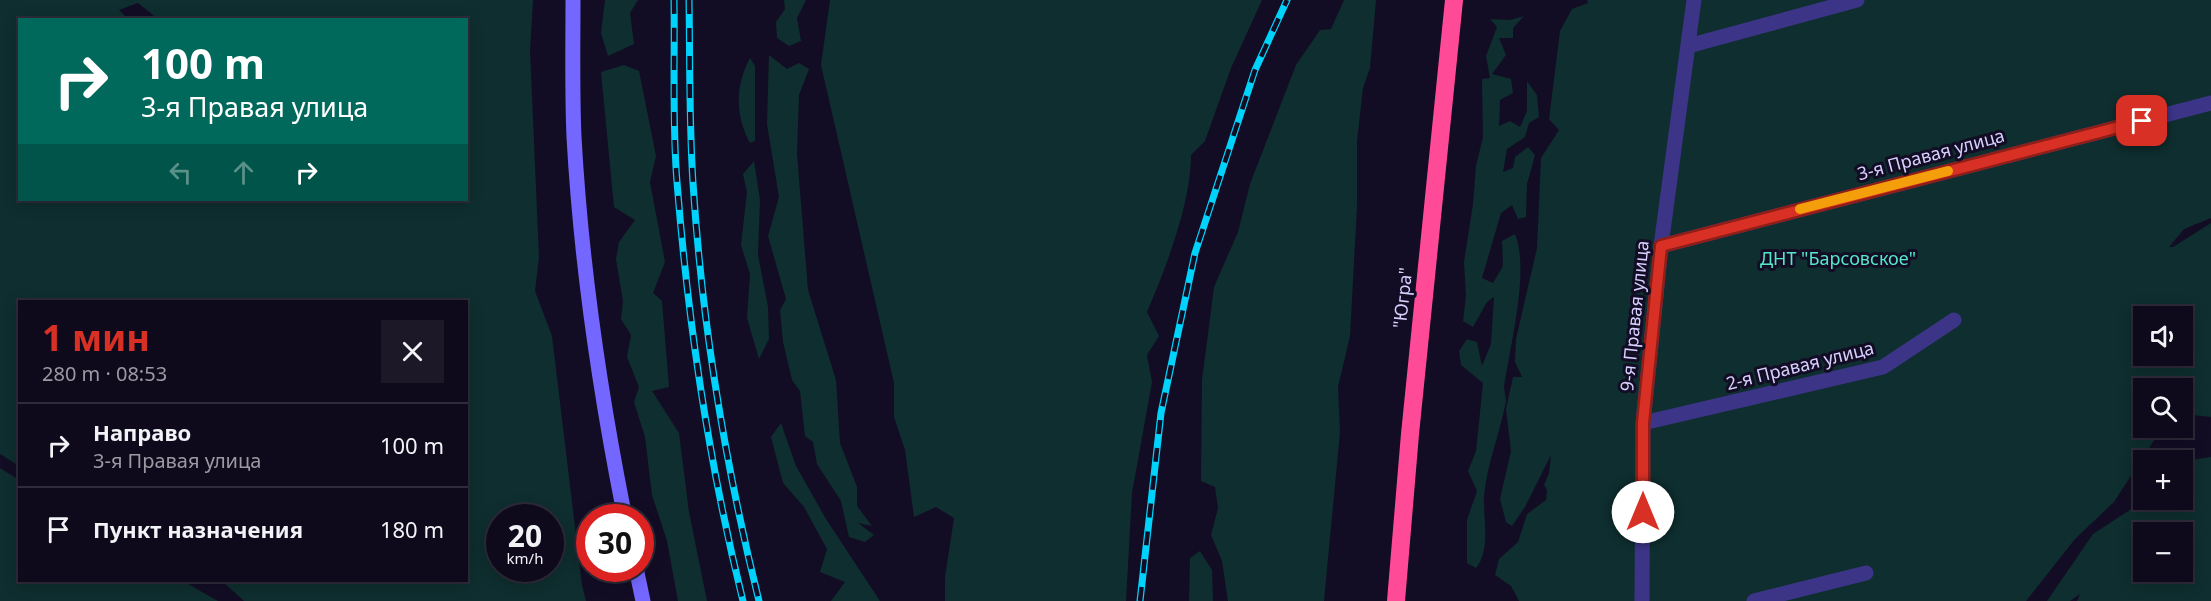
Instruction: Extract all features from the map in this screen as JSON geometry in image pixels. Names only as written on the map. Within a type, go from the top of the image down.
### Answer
[{"type":"highway","name":"\"Югра\"","points":[[1396,601],[1410,434],[1454,0]]},
{"type":"main road","points":[[573,0],[574,137],[586,271],[613,454],[623,504]]},
{"type":"main road","points":[[639,582],[643,601]]},
{"type":"street","name":"9-я Правая улица","points":[[1642,601],[1643,423],[1661,246],[1694,0]]},
{"type":"street","points":[[1688,46],[1857,0]]},
{"type":"street","name":"3-я Правая улица","points":[[1661,246],[2211,103]]},
{"type":"street","name":"2-я Правая улица","points":[[1643,423],[1883,367],[1954,320]]},
{"type":"street","points":[[1754,601],[1866,573]]},
{"type":"green space","points":[[0,0],[533,0],[530,51],[539,257],[535,291],[552,336],[576,535],[576,582],[582,582],[586,601],[244,601],[223,582],[468,582],[468,300],[18,300],[18,465],[0,454]]},
{"type":"green space","points":[[605,0],[638,0],[630,13],[634,44],[608,56],[601,33]]},
{"type":"green space","points":[[784,0],[806,0],[797,18],[801,41],[789,46],[777,38],[776,22],[785,9]]},
{"type":"green space","points":[[830,0],[1262,0],[1231,68],[1205,141],[1191,155],[1187,194],[1182,214],[1162,276],[1147,312],[1159,336],[1147,355],[1152,382],[1132,493],[1126,601],[945,601],[945,577],[954,518],[936,507],[914,517],[905,450],[894,417],[894,383],[821,65]]},
{"type":"green space","points":[[1344,0],[1376,0],[1370,68],[1363,88],[1357,141],[1357,207],[1350,336],[1338,387],[1340,432],[1324,601],[1228,601],[1222,561],[1211,535],[1218,508],[1215,487],[1201,481],[1202,380],[1214,287],[1238,232],[1250,184],[1296,65],[1320,30],[1331,29]]},
{"type":"green space","name":"ДНТ \"Барсовское\"","points":[[1587,0],[2211,0],[2211,218],[2184,229],[2169,247],[2173,247],[2211,223],[2211,417],[2193,415],[2193,378],[2133,378],[2133,438],[2156,438],[2148,450],[2133,450],[2133,473],[2114,502],[2075,539],[2026,601],[1519,601],[1511,586],[1495,575],[1499,559],[1518,542],[1527,514],[1546,500],[1547,490],[1544,485],[1549,473],[1551,455],[1525,507],[1512,526],[1506,522],[1500,499],[1511,451],[1506,409],[1513,377],[1522,377],[1515,362],[1516,339],[1537,248],[1541,158],[1559,130],[1549,119],[1560,31],[1572,9],[1588,3]]},
{"type":"green space","points":[[1524,16],[1513,28],[1513,38],[1499,38],[1506,55],[1492,74],[1511,79],[1513,93],[1500,100],[1499,126],[1510,121],[1520,127],[1527,111],[1527,81],[1537,95],[1539,117],[1529,123],[1525,137],[1507,149],[1503,172],[1513,168],[1515,157],[1528,147],[1535,155],[1527,184],[1526,217],[1518,219],[1512,205],[1501,213],[1482,278],[1493,283],[1503,266],[1502,241],[1515,234],[1519,249],[1520,287],[1504,387],[1506,401],[1484,496],[1485,543],[1481,561],[1476,568],[1467,563],[1467,520],[1477,491],[1468,471],[1476,451],[1483,383],[1461,365],[1459,351],[1467,339],[1477,342],[1482,366],[1491,344],[1494,297],[1487,302],[1473,327],[1463,321],[1466,296],[1464,262],[1476,166],[1483,137],[1482,79],[1490,78],[1486,56],[1497,27],[1490,19],[1510,20]]},
{"type":"green space","points":[[769,55],[787,69],[799,63],[809,69],[799,95],[797,154],[808,290],[836,380],[840,443],[857,487],[857,506],[872,526],[858,523],[874,535],[865,542],[849,537],[841,501],[817,464],[813,442],[805,436],[800,391],[792,380],[783,342],[780,310],[786,299],[768,236],[779,197],[767,124]]},
{"type":"green space","points":[[750,58],[755,66],[755,141],[750,143],[739,111],[739,90]]},
{"type":"green space","points":[[624,65],[639,71],[656,156],[650,182],[665,262],[653,293],[662,301],[669,387],[652,391],[679,433],[689,512],[707,601],[678,601],[667,541],[652,495],[645,437],[634,402],[639,387],[627,357],[631,335],[621,319],[623,301],[616,259],[619,242],[635,220],[614,207],[601,72]]},
{"type":"green space","points":[[754,161],[760,200],[758,255],[768,307],[769,339],[759,359],[747,318],[750,274],[741,245],[747,192],[743,174]]},
{"type":"green space","points":[[781,423],[796,466],[826,519],[880,601],[831,601],[845,582],[820,572],[827,549],[804,507],[783,483],[771,437]]},
{"type":"green space","points":[[2211,457],[2211,601],[2077,601],[2080,594],[2070,601],[2047,601],[2093,534],[2133,508],[2133,510],[2193,510],[2193,460]]},
{"type":"green space","points":[[0,468],[18,479],[18,582],[185,582],[218,601],[0,601]]},
{"type":"green space","points":[[1200,551],[1212,570],[1213,601],[1189,601],[1190,558]]},
{"type":"railway","points":[[674,0],[675,159],[687,288],[710,445],[743,601]]},
{"type":"railway","points":[[689,0],[692,160],[702,289],[726,446],[759,601]]},
{"type":"railway","points":[[1140,601],[1161,413],[1195,253],[1255,70],[1287,0]]},
{"type":"slow traffic","points":[[1800,209],[1948,171]]},
{"type":"route","points":[[1643,512],[1643,423],[1661,246],[2142,121]]}]
